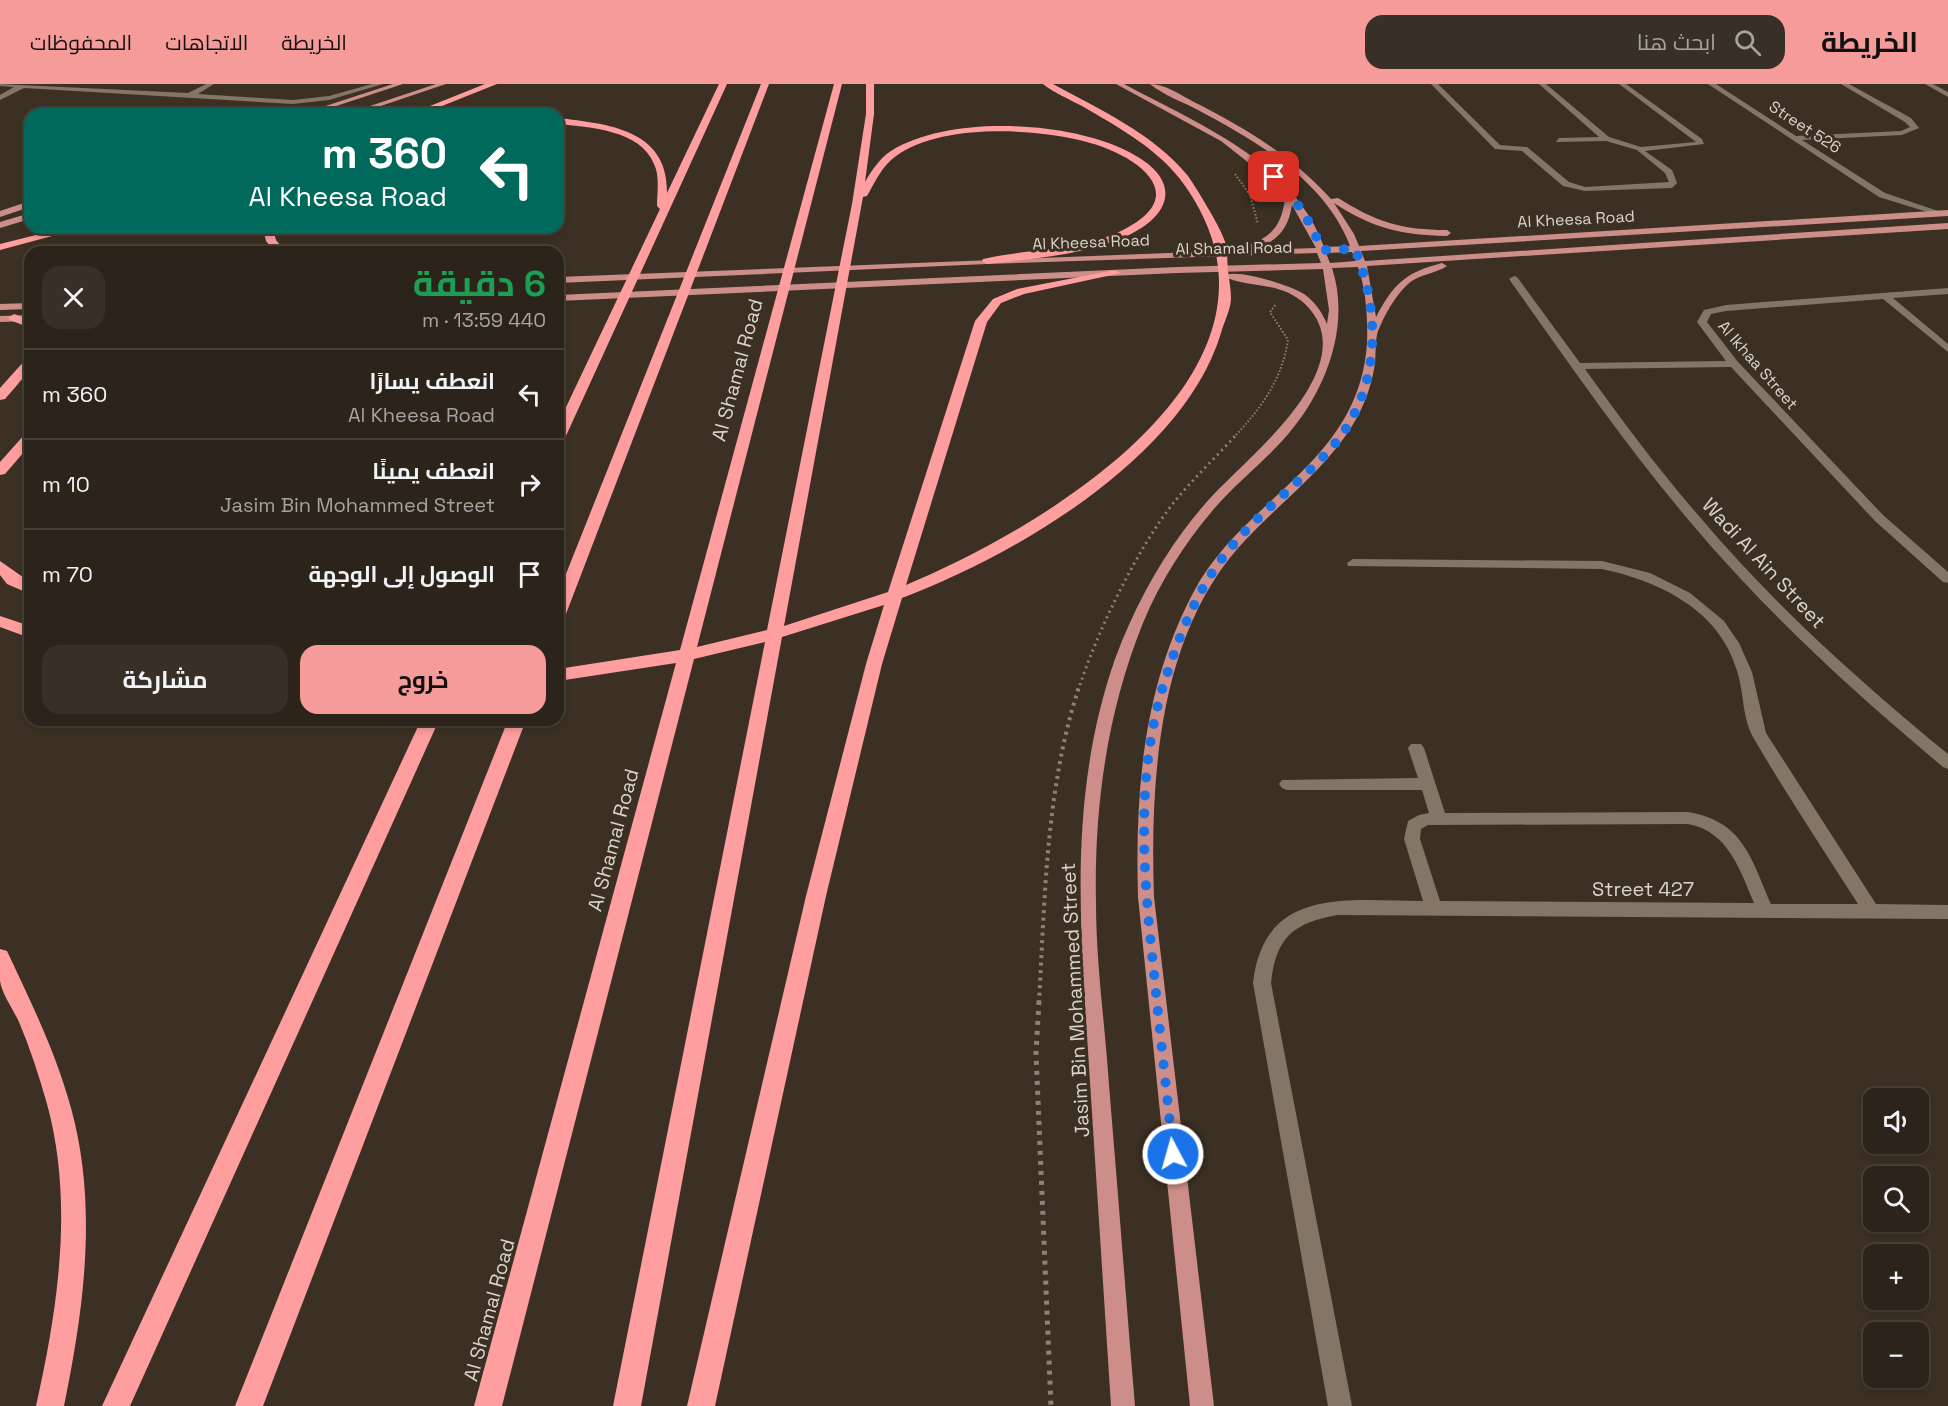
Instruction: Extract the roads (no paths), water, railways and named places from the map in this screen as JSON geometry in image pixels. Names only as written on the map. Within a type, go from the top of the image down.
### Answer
[{"type":"highway","points":[[429,108],[493,84]]},
{"type":"highway","points":[[564,425],[662,210],[723,84]]},
{"type":"highway","points":[[564,599],[765,84]]},
{"type":"highway","name":"Al Shamal Road","points":[[488,1406],[838,84]]},
{"type":"highway","points":[[627,1406],[857,204],[870,114],[870,84]]},
{"type":"highway","points":[[564,674],[690,653],[765,636],[845,613],[955,571],[995,551],[1065,509],[1134,454],[1169,417],[1192,386],[1203,366],[1223,314],[1226,278],[1222,248],[1213,223],[1195,193],[1168,162],[1115,121],[1047,84]]},
{"type":"highway","points":[[564,122],[616,132],[651,150],[660,163],[662,210]]},
{"type":"highway","points":[[857,204],[875,172],[897,152],[937,138],[984,131],[1049,132],[1084,138],[1117,148],[1142,162],[1155,174],[1161,186],[1162,197],[1157,209],[1145,222],[1126,233],[1098,243],[987,261]]},
{"type":"highway","points":[[0,247],[53,234]]},
{"type":"highway","points":[[700,1406],[816,896],[874,664],[944,432],[981,321],[997,301],[1013,293],[1115,273]]},
{"type":"highway","points":[[14,318],[24,322]]},
{"type":"highway","points":[[0,396],[24,369]]},
{"type":"highway","points":[[564,408],[580,390]]},
{"type":"highway","points":[[0,471],[24,444]]},
{"type":"highway","points":[[0,566],[13,580],[24,586]]},
{"type":"highway","points":[[0,621],[24,630]]},
{"type":"highway","points":[[116,1406],[427,726]]},
{"type":"highway","points":[[249,1406],[515,726]]},
{"type":"highway","points":[[0,958],[43,1056],[66,1138],[71,1182],[68,1311],[50,1406]]},
{"type":"main road","points":[[324,108],[400,84]]},
{"type":"main road","points":[[369,108],[443,84]]},
{"type":"main road","name":"Jasim Bin Mohammed Street","points":[[1119,84],[1216,134],[1256,162],[1289,194],[1312,225],[1323,250],[1334,304],[1330,344],[1317,383],[1293,423],[1202,515],[1158,579],[1138,617],[1122,658],[1108,704],[1097,753],[1087,851],[1087,906],[1123,1406]]},
{"type":"main road","points":[[1154,84],[1265,145],[1298,168],[1326,195],[1342,217],[1361,264],[1370,297],[1373,332],[1371,365],[1367,382],[1356,409],[1340,436],[1326,454],[1242,534],[1201,589],[1168,670],[1156,711],[1149,752],[1144,844],[1146,897],[1202,1406]]},
{"type":"main road","points":[[1234,251],[1255,246],[1277,235],[1287,218],[1289,194]]},
{"type":"main road","points":[[1326,195],[1364,220],[1392,229],[1500,238]]},
{"type":"main road","points":[[0,207],[24,200]]},
{"type":"main road","points":[[0,214],[24,206]]},
{"type":"main road","name":"Al Kheesa Road","points":[[564,280],[1234,251],[1355,249],[1500,238],[1944,213]]},
{"type":"main road","points":[[0,225],[24,218]]},
{"type":"main road","name":"Al Kheesa Road","points":[[1361,264],[1685,245],[1948,226]]},
{"type":"main road","points":[[1373,332],[1396,288],[1407,278],[1432,268],[1503,254]]},
{"type":"main road","name":"Al Shamal Road","points":[[564,298],[1361,264]]},
{"type":"main road","points":[[1177,270],[1253,280],[1289,291],[1316,311],[1330,344]]},
{"type":"main road","points":[[0,300],[24,299]]},
{"type":"main road","points":[[0,307],[24,306]]},
{"type":"main road","points":[[0,319],[24,318]]},
{"type":"street","points":[[0,84],[270,102],[311,101],[380,84]]},
{"type":"street","points":[[189,96],[211,84]]},
{"type":"street","points":[[1434,84],[1498,147],[1524,150],[1566,184],[1576,187],[1669,186],[1673,183],[1669,172],[1640,151],[1641,149]]},
{"type":"street","points":[[1542,84],[1606,140]]},
{"type":"street","points":[[1559,141],[1606,140],[1641,149],[1700,144],[1622,84]]},
{"type":"street","name":"Street 526","points":[[1710,84],[1882,195],[1944,213]]},
{"type":"street","points":[[1794,138],[1902,133],[1915,128],[1908,120],[1844,84]]},
{"type":"street","points":[[1928,84],[1948,94]]},
{"type":"street","points":[[0,98],[23,85]]},
{"type":"street","name":"Street 526","points":[[1882,195],[1891,206],[1894,216]]},
{"type":"street","name":"Wadi Al Ain Street","points":[[1515,279],[1638,450],[1723,551],[1809,640],[1948,763]]},
{"type":"street","name":"Al Ikhaa Street","points":[[1948,291],[1726,308],[1707,312],[1702,322],[1734,364],[1879,518],[1948,579]]},
{"type":"street","points":[[1884,295],[1948,349]]},
{"type":"street","points":[[1578,366],[1734,364]]},
{"type":"street","points":[[1353,563],[1602,565],[1645,575],[1684,595],[1710,615],[1736,651],[1746,675],[1748,702],[1759,734],[1872,912]]},
{"type":"street","points":[[1416,748],[1439,818]]},
{"type":"street","points":[[1287,784],[1428,784]]},
{"type":"street","points":[[1434,909],[1412,832],[1418,822],[1439,818],[1705,820],[1729,835],[1767,911]]},
{"type":"street","name":"Street 427","points":[[1340,1406],[1262,983],[1267,950],[1276,935],[1303,916],[1338,908],[1948,912]]}]
